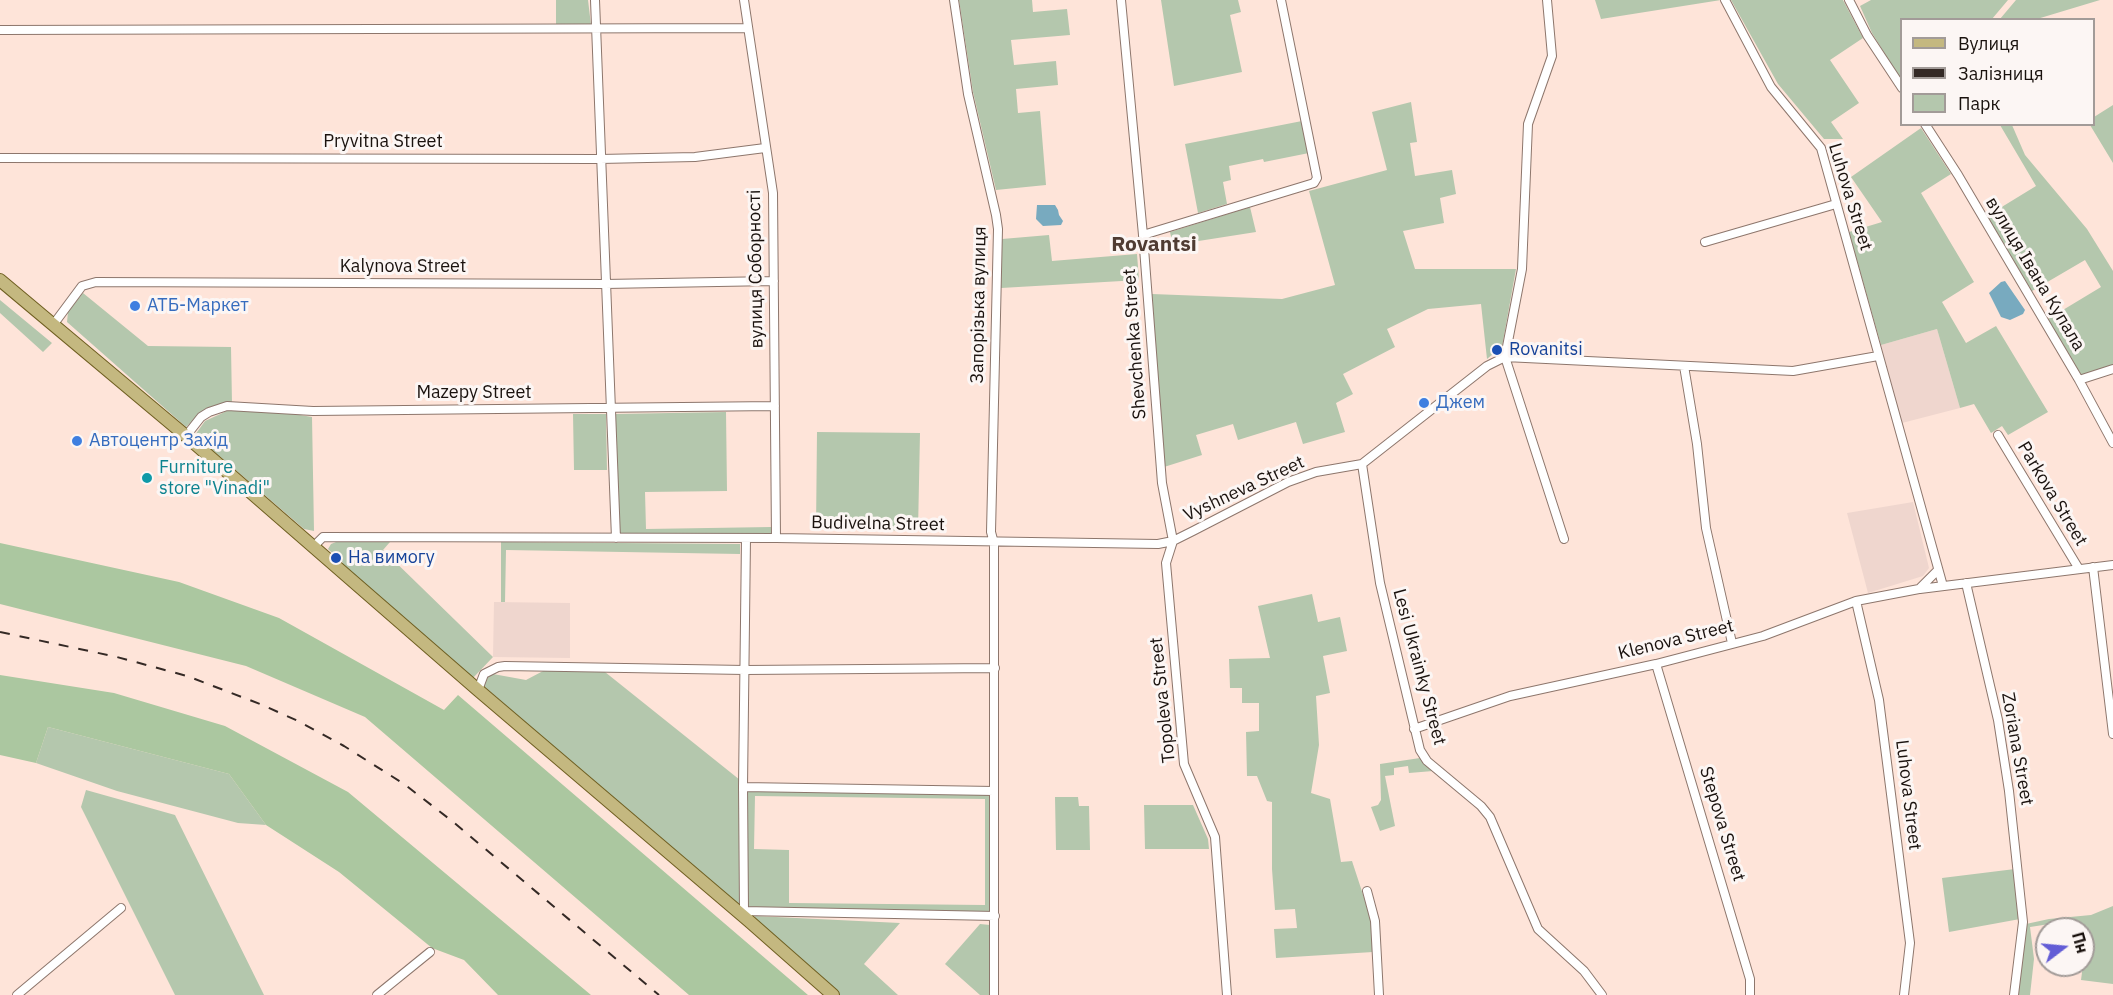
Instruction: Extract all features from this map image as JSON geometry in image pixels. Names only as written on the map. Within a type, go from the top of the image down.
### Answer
[{"type":"main road","points":[[0,280],[186,436],[477,690],[747,916],[833,995]]},
{"type":"street","points":[[595,0],[616,538]]},
{"type":"street","name":"вулиця Соборності","points":[[744,0],[773,194],[776,538]]},
{"type":"street","name":"Запорізька вулиця","points":[[954,0],[969,94],[998,229],[991,532],[994,543]]},
{"type":"street","name":"Shevchenka Street","points":[[1120,0],[1143,235],[1162,483],[1173,540]]},
{"type":"street","points":[[1143,235],[1314,183],[1318,174],[1281,0]]},
{"type":"street","points":[[1547,0],[1552,56],[1528,124],[1522,269],[1505,357],[1564,538]]},
{"type":"street","name":"Luhova Street","points":[[1725,0],[1772,87],[1821,148],[1943,586]]},
{"type":"street","points":[[1849,0],[1867,35],[1900,85]]},
{"type":"street","points":[[0,30],[748,28]]},
{"type":"street","name":"вулиця Івана Купала","points":[[1926,126],[1958,175],[2079,380],[2113,443]]},
{"type":"street","name":"Pryvitna Street","points":[[0,158],[600,159],[695,157],[765,148]]},
{"type":"street","points":[[1705,242],[1836,204]]},
{"type":"street","name":"Kalynova Street","points":[[53,325],[82,285],[96,282],[605,284],[774,281]]},
{"type":"street","points":[[1505,357],[1793,371],[1878,356]]},
{"type":"street","name":"Vyshneva Street","points":[[994,543],[1158,544],[1173,540],[1288,482],[1316,472],[1362,464],[1487,366],[1505,357]]},
{"type":"street","points":[[1684,366],[1697,444],[1706,528],[1732,643]]},
{"type":"street","points":[[2079,380],[2113,369]]},
{"type":"street","name":"Mazepy Street","points":[[186,436],[201,417],[227,406],[313,411],[610,409],[775,405]]},
{"type":"street","name":"Parkova Street","points":[[1998,435],[2079,569]]},
{"type":"street","name":"Lesi Ukrainky Street","points":[[1362,464],[1380,583],[1420,750],[1427,761],[1481,806],[1490,817],[1538,929],[1584,971],[1602,995]]},
{"type":"street","name":"Budivelna Street","points":[[313,547],[323,537],[776,538],[994,543]]},
{"type":"street","points":[[747,538],[743,787],[747,916],[995,916]]},
{"type":"street","name":"Topoleva Street","points":[[1173,540],[1167,563],[1184,764],[1215,837],[1227,995]]},
{"type":"street","points":[[994,543],[994,995]]},
{"type":"street","name":"Klenova Street","points":[[1414,729],[1510,696],[1656,664],[1763,636],[1856,601],[1919,589],[2113,565]]},
{"type":"street","points":[[2093,567],[2113,734]]},
{"type":"street","points":[[1919,589],[1938,570]]},
{"type":"street","name":"Zoriana Street","points":[[1966,583],[1998,720],[2009,791],[2023,922],[2014,995]]},
{"type":"street","name":"Luhova Street","points":[[1856,601],[1879,700],[1910,943],[1904,995]]},
{"type":"street","name":"Stepova Street","points":[[1656,664],[1750,979],[1750,995]]},
{"type":"street","points":[[477,690],[484,674],[505,666],[745,670],[994,668]]},
{"type":"street","points":[[743,787],[994,791]]},
{"type":"street","points":[[1367,891],[1375,921],[1379,995]]},
{"type":"street","points":[[18,995],[121,908]]},
{"type":"street","points":[[377,995],[430,952]]},
{"type":"shaded area","points":[[1937,329],[1960,408],[1902,423],[1881,345]]},
{"type":"shaded area","points":[[1913,502],[1929,568],[1923,576],[1868,593],[1847,513]]},
{"type":"shaded area","points":[[494,602],[570,603],[570,658],[493,657]]},
{"type":"green space","points":[[556,0],[588,0],[591,25],[556,25]]},
{"type":"green space","points":[[959,0],[1032,0],[1033,12],[1067,9],[1070,35],[1011,40],[1014,65],[1056,61],[1058,85],[1016,89],[1018,113],[1040,111],[1046,185],[996,190],[973,92]]},
{"type":"green space","points":[[1161,0],[1238,0],[1241,12],[1230,15],[1242,72],[1174,86]]},
{"type":"green space","points":[[1595,0],[1721,0],[1601,19]]},
{"type":"green space","points":[[1731,0],[1843,0],[1863,38],[1830,60],[1859,103],[1831,122],[1843,139],[1824,139],[1778,84]]},
{"type":"green space","points":[[1871,0],[2008,0],[1993,18],[1900,18],[1900,78],[1872,33],[1860,6]]},
{"type":"green space","points":[[2016,0],[2100,0],[2040,18],[2001,18]]},
{"type":"green space","points":[[1411,102],[1417,142],[1410,143],[1415,176],[1452,170],[1456,194],[1440,198],[1444,223],[1403,231],[1415,269],[1516,269],[1502,347],[1498,344],[1491,351],[1493,354],[1487,359],[1481,304],[1428,309],[1387,329],[1395,347],[1343,374],[1353,394],[1336,403],[1345,432],[1303,444],[1296,422],[1238,440],[1233,424],[1196,435],[1202,455],[1164,467],[1152,294],[1282,299],[1335,285],[1309,191],[1387,170],[1372,112]]},
{"type":"green space","points":[[2113,105],[2113,163],[2091,126],[2095,126],[2095,116]]},
{"type":"green space","points":[[1302,121],[1309,153],[1229,166],[1231,180],[1223,182],[1227,204],[1198,213],[1185,144]]},
{"type":"green space","points":[[2001,126],[2012,126],[2025,155],[2087,229],[2113,271],[2113,366],[2082,376],[2048,319],[2101,287],[2085,260],[2032,291],[1987,216],[2036,186]]},
{"type":"green space","points":[[1921,128],[1951,174],[1921,193],[1974,282],[1942,302],[1966,343],[1996,326],[2048,412],[2008,435],[2002,426],[1991,433],[1974,404],[1960,408],[1937,329],[1881,345],[1849,232],[1882,222],[1851,177]]},
{"type":"green space","points":[[1250,207],[1256,232],[1173,245],[1170,232]]},
{"type":"green space","points":[[1049,235],[1052,261],[1137,254],[1139,280],[1001,288],[1002,239]]},
{"type":"green space","points":[[83,293],[148,346],[231,347],[232,404],[226,402],[207,408],[186,427],[67,322],[68,312]]},
{"type":"green space","points":[[0,300],[52,343],[43,352],[0,313]]},
{"type":"green space","points":[[229,410],[288,413],[312,417],[314,531],[304,529],[195,435],[205,421]]},
{"type":"green space","points":[[726,412],[727,491],[645,492],[646,529],[771,527],[771,533],[620,535],[615,414]]},
{"type":"green space","points":[[573,414],[606,414],[607,470],[574,470]]},
{"type":"green space","points":[[817,432],[920,433],[918,531],[816,529]]},
{"type":"green space","points":[[336,542],[390,542],[383,550],[493,657],[473,678],[341,566],[343,563],[328,549]]},
{"type":"green space","points":[[501,542],[740,544],[740,554],[506,550],[505,602],[501,602]]},
{"type":"green space","points":[[0,543],[179,582],[279,618],[444,710],[458,695],[808,995],[689,995],[365,717],[246,666],[0,604]]},
{"type":"green space","points":[[1312,594],[1318,622],[1340,617],[1347,651],[1323,656],[1330,693],[1316,696],[1319,745],[1311,793],[1330,799],[1341,862],[1352,861],[1372,922],[1373,952],[1276,958],[1274,929],[1297,928],[1295,909],[1275,910],[1272,869],[1272,802],[1267,801],[1257,776],[1247,776],[1246,732],[1259,731],[1259,703],[1242,703],[1242,688],[1230,688],[1229,659],[1270,658],[1258,606]]},
{"type":"green space","points":[[545,670],[605,672],[740,780],[741,910],[485,687],[485,679],[493,674],[526,680]]},
{"type":"green space","points":[[0,675],[114,693],[225,726],[348,792],[591,995],[498,995],[464,960],[432,948],[339,872],[266,825],[229,774],[48,727],[36,763],[0,755]]},
{"type":"green space","points":[[48,727],[229,774],[266,825],[238,823],[117,791],[36,763]]},
{"type":"green space","points":[[1420,758],[1433,771],[1409,773],[1408,766],[1394,768],[1394,775],[1385,776],[1395,826],[1380,831],[1371,807],[1378,805],[1381,800],[1380,764]]},
{"type":"green space","points":[[86,790],[175,815],[264,995],[175,995],[81,807]]},
{"type":"green space","points":[[746,790],[991,794],[991,912],[747,908]],"holes":[[[755,796],[985,799],[985,905],[789,903],[789,850],[754,849]]]},
{"type":"green space","points":[[1055,797],[1078,797],[1079,806],[1089,806],[1090,850],[1056,850]]},
{"type":"green space","points":[[1144,805],[1193,805],[1208,839],[1209,849],[1145,849]]},
{"type":"green space","points":[[2015,869],[2020,919],[1949,932],[1942,878]]},
{"type":"green space","points":[[2113,906],[2113,984],[2081,980],[2081,977],[2095,977],[2095,917],[2070,917],[2091,915]]},
{"type":"green space","points":[[755,916],[900,923],[864,964],[898,995],[839,995],[752,921]]},
{"type":"green space","points":[[2035,922],[2035,926],[2030,927],[2034,959],[2030,995],[2018,995],[2026,924]]},
{"type":"green space","points":[[980,924],[990,925],[990,995],[980,995],[945,964]]},
{"type":"water","points":[[1037,205],[1055,205],[1063,221],[1061,225],[1043,226],[1036,219]]},
{"type":"water","points":[[2005,281],[2025,310],[2023,314],[2010,320],[2001,317],[1989,293]]},
{"type":"railway","points":[[0,632],[117,657],[187,676],[260,704],[344,746],[404,784],[452,821],[659,995]]},
{"type":"place","name":"АТБ-Маркет","points":[[135,306]]},
{"type":"place","name":"Rovanitsi","points":[[1497,350]]},
{"type":"place","name":"Джем","points":[[1424,403]]},
{"type":"place","name":"Автоцентр Захід","points":[[77,441]]},
{"type":"place","name":"Furniture store \"Vinadi\"","points":[[147,478]]},
{"type":"place","name":"На вимогу","points":[[336,558]]},
{"type":"district","name":"Rovantsi","points":[[1154,245]]}]
